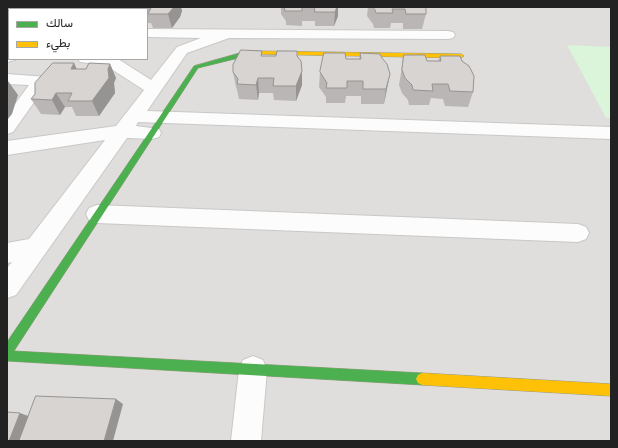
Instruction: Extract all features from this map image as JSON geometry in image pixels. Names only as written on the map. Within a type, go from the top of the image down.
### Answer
[{"type":"street","points":[[148,33],[448,35]]},
{"type":"street","points":[[7,287],[182,50],[226,34]]},
{"type":"street","points":[[7,352],[97,214],[196,67],[247,53],[461,56]]},
{"type":"street","points":[[109,60],[154,89]]},
{"type":"street","points":[[7,79],[40,81],[7,128]]},
{"type":"street","points":[[7,148],[163,117],[611,133]]},
{"type":"street","points":[[128,124],[152,132]]},
{"type":"street","points":[[97,214],[578,233]]},
{"type":"street","points":[[7,253],[36,247]]},
{"type":"street","points":[[7,356],[611,390]]},
{"type":"street","points":[[246,441],[254,370]]},
{"type":"shaded area","points":[[7,7],[611,7],[611,441],[7,441]]},
{"type":"green space","points":[[567,45],[611,47],[611,118],[606,118]]},
{"type":"building","points":[[38,7],[56,7],[55,8]]},
{"type":"building","points":[[69,7],[90,7],[89,8]]},
{"type":"building","points":[[174,7],[168,14],[148,14],[151,8],[120,8]]},
{"type":"building","points":[[285,7],[302,7],[302,11],[285,11]]},
{"type":"building","points":[[315,7],[337,7],[335,12],[315,12]]},
{"type":"building","points":[[373,7],[426,7],[426,14],[406,14],[405,9],[392,9],[393,13],[376,13]]},
{"type":"building","points":[[241,50],[262,51],[261,56],[276,56],[277,51],[297,51],[297,56],[301,61],[302,71],[296,86],[273,86],[274,78],[258,78],[256,85],[237,84],[238,79],[233,72],[233,65]]},
{"type":"building","points":[[324,53],[345,53],[346,59],[361,59],[360,53],[380,54],[387,64],[390,74],[386,89],[363,89],[363,81],[347,81],[347,88],[326,88],[327,83],[320,72]]},
{"type":"building","points":[[404,55],[425,55],[427,61],[441,61],[440,56],[460,56],[462,61],[469,66],[474,76],[473,92],[450,91],[448,84],[432,84],[433,91],[413,90],[412,85],[405,78],[402,70]]},
{"type":"building","points":[[53,63],[74,63],[71,69],[86,69],[89,63],[110,64],[108,69],[109,78],[92,101],[68,101],[72,93],[56,93],[52,100],[31,99],[35,94],[35,83]]},
{"type":"building","points":[[36,396],[116,399],[104,441],[19,441]]},
{"type":"building","points":[[7,412],[20,413],[9,441],[7,441]]},
{"type":"traffic: fast","points":[[7,352],[196,67],[247,53],[256,53]]},
{"type":"traffic: fast","points":[[7,356],[422,379]]},
{"type":"traffic: slow","points":[[256,53],[461,56]]},
{"type":"traffic: slow","points":[[422,379],[611,390]]}]
